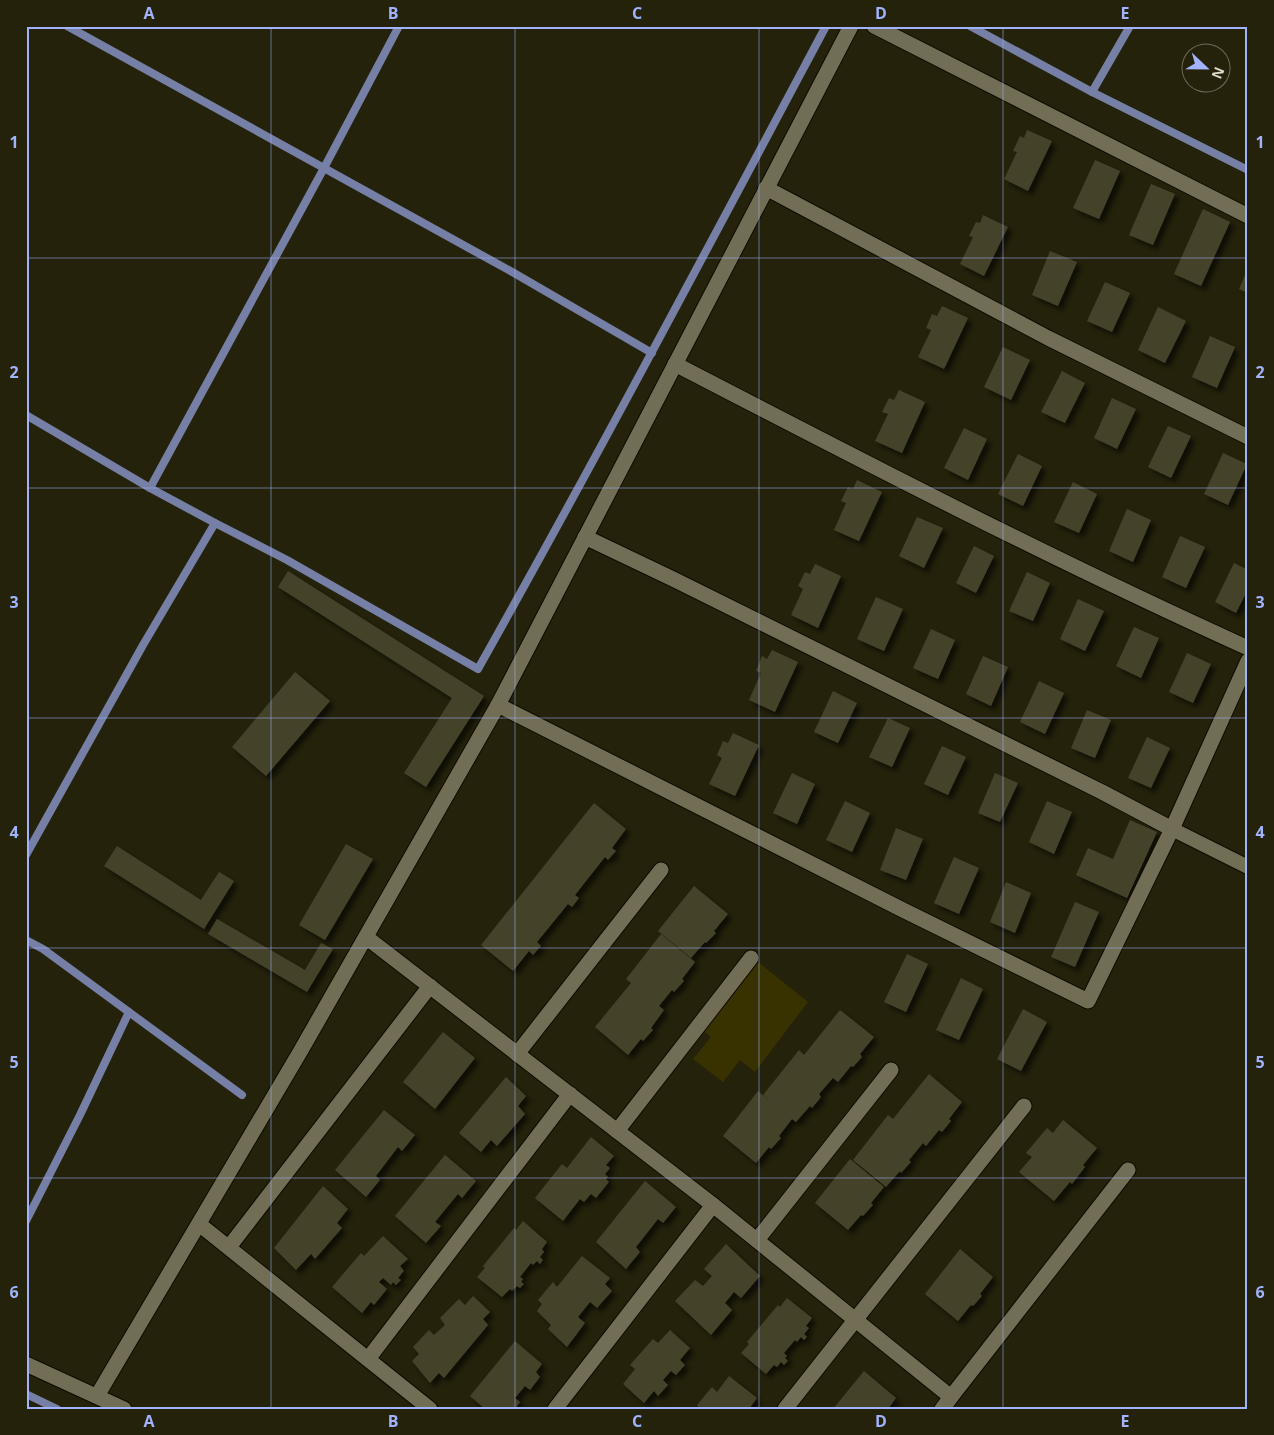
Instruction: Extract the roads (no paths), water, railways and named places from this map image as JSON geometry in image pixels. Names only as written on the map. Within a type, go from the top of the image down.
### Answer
[{"type":"street","points":[[97,1396],[366,937],[498,705],[851,26]]},
{"type":"street","points":[[874,26],[1248,216]]},
{"type":"street","points":[[766,188],[1048,338],[1248,437]]},
{"type":"street","points":[[674,364],[871,465],[1164,610],[1248,648]]},
{"type":"street","points":[[585,537],[1067,774],[1172,829]]},
{"type":"street","points":[[498,705],[1088,1001],[1172,829],[1248,661]]},
{"type":"street","points":[[517,1054],[661,870]]},
{"type":"street","points":[[366,937],[757,1240],[947,1403],[1128,1170]]},
{"type":"street","points":[[617,1131],[751,958]]},
{"type":"street","points":[[229,1248],[430,986]]},
{"type":"street","points":[[757,1240],[891,1070]]},
{"type":"street","points":[[368,1359],[570,1094]]},
{"type":"street","points":[[785,1409],[1024,1106]]},
{"type":"street","points":[[555,1409],[713,1205]]},
{"type":"street","points":[[199,1224],[430,1409]]},
{"type":"street","points":[[26,1364],[124,1409]]},
{"type":"lane","points":[[1172,829],[1248,867]]},
{"type":"waterway","points":[[67,26],[514,273],[652,353]]},
{"type":"waterway","points":[[215,523],[150,488],[399,26]]},
{"type":"waterway","points":[[26,855],[143,645],[215,523],[287,560],[478,669],[610,429],[826,26]]},
{"type":"waterway","points":[[970,26],[1092,92],[1248,170]]},
{"type":"waterway","points":[[1092,92],[1130,26]]},
{"type":"waterway","points":[[26,415],[150,488]]},
{"type":"waterway","points":[[26,940],[43,949],[242,1095]]},
{"type":"waterway","points":[[26,1221],[80,1115],[129,1012]]},
{"type":"waterway","points":[[26,1394],[57,1409]]}]
